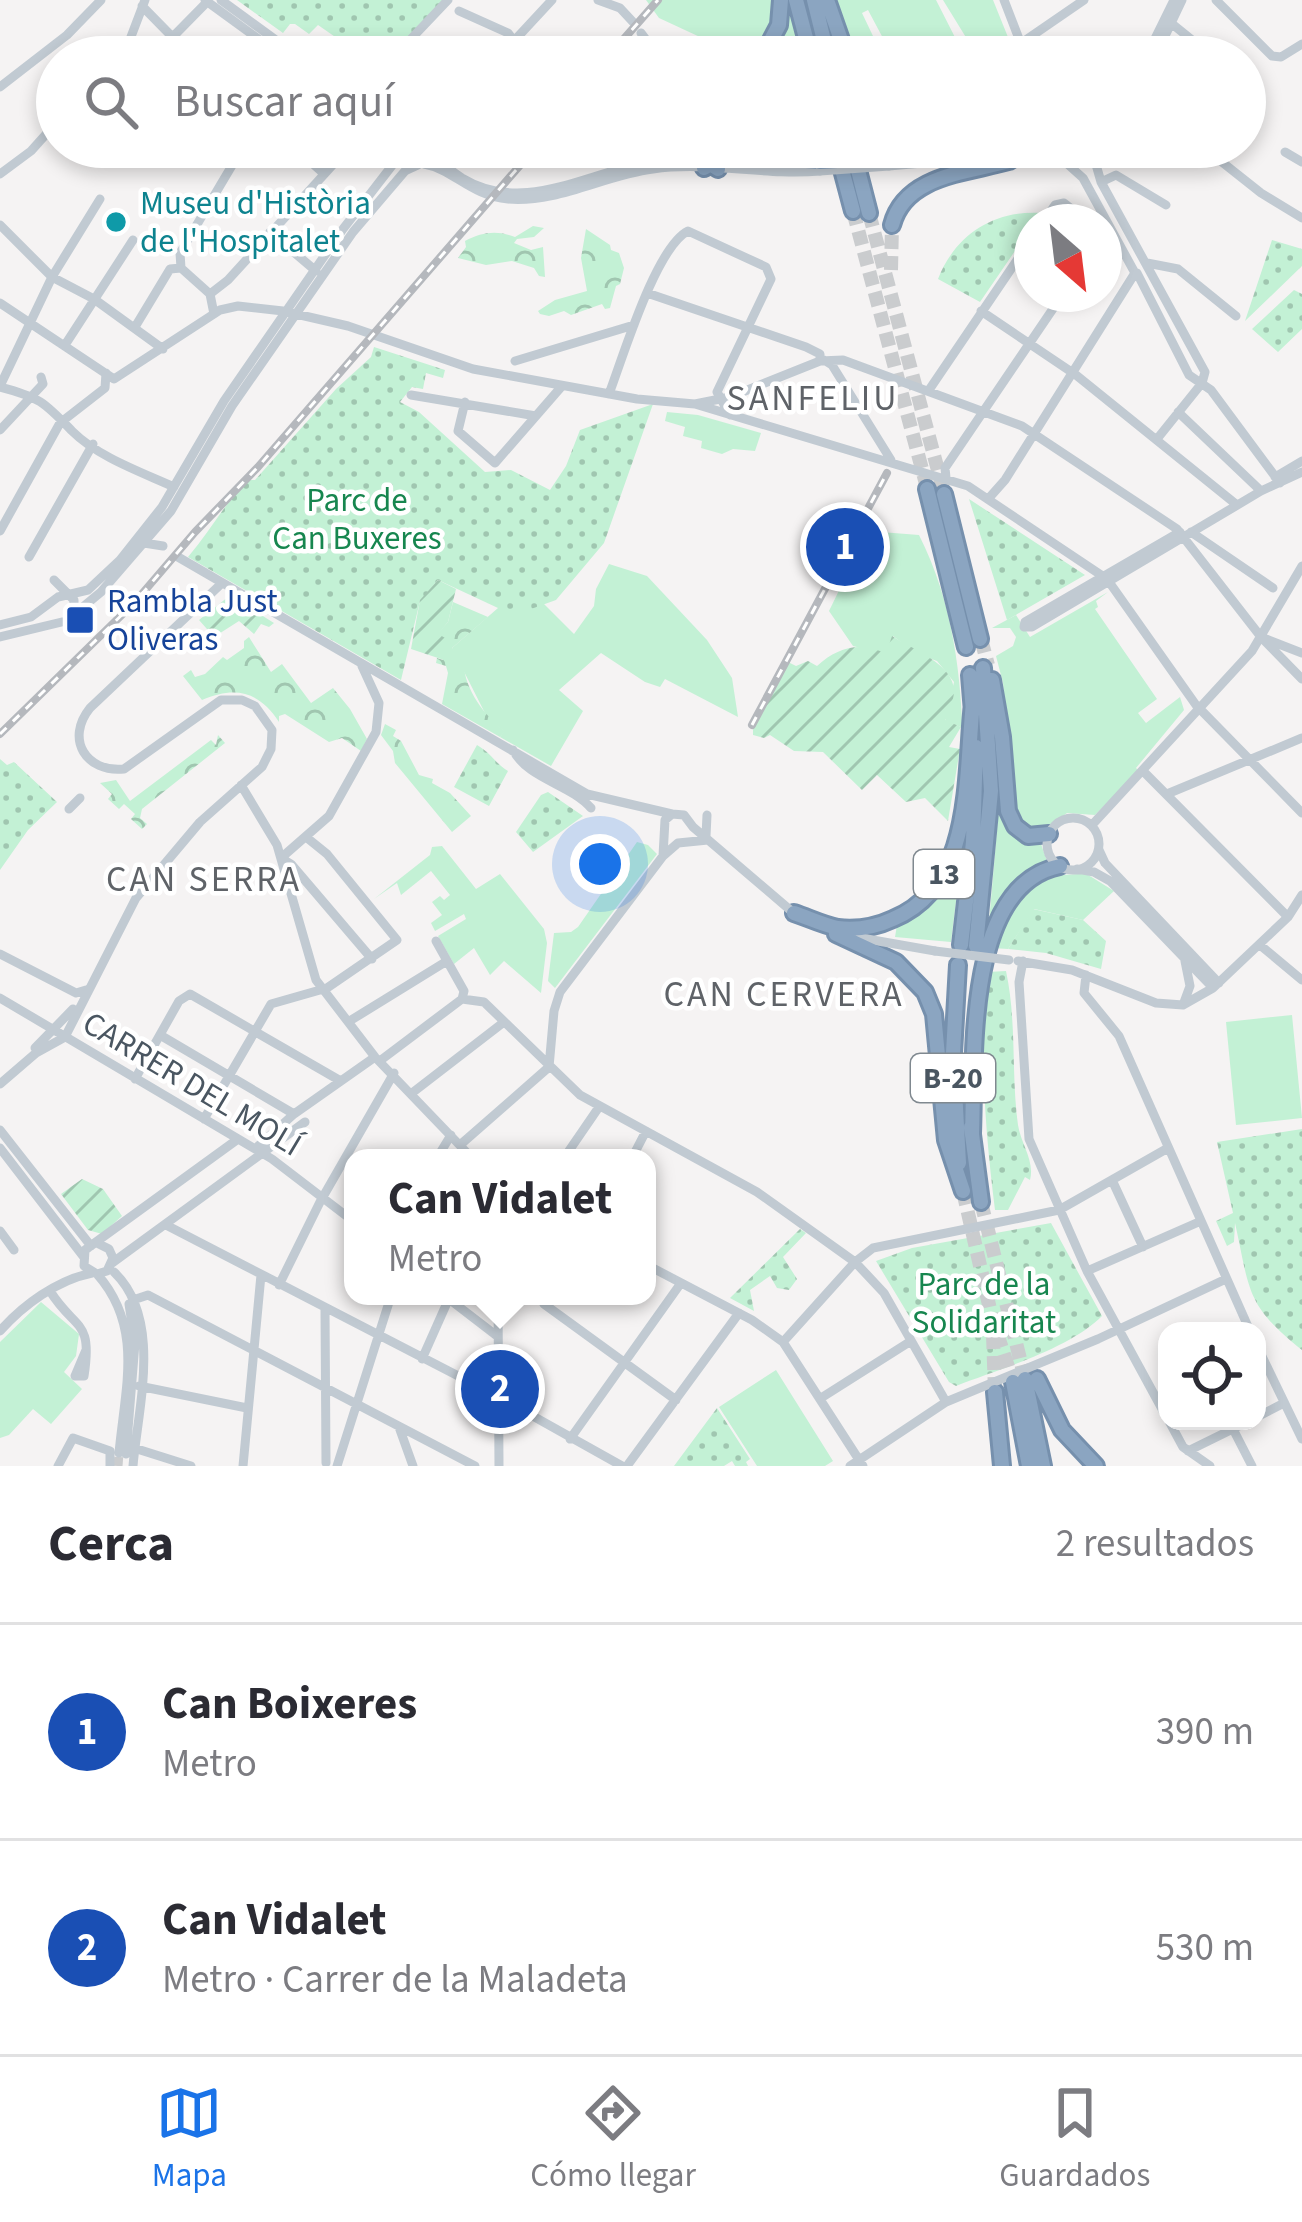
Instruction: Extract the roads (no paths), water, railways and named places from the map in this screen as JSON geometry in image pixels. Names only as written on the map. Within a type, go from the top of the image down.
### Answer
[{"type":"highway","points":[[773,36],[781,0]]},
{"type":"highway","points":[[796,0],[805,36]]},
{"type":"highway","points":[[814,0],[823,36]]},
{"type":"highway","points":[[826,0],[839,36]]},
{"type":"highway","points":[[827,168],[856,210]]},
{"type":"highway","points":[[843,168],[856,210]]},
{"type":"highway","points":[[853,168],[856,210]]},
{"type":"highway","points":[[892,225],[903,200],[920,187],[985,168]]},
{"type":"highway","points":[[945,486],[980,637]]},
{"type":"highway","points":[[928,489],[966,647]]},
{"type":"highway","points":[[980,669],[991,790],[969,945],[976,789],[973,704],[980,669]]},
{"type":"highway","points":[[980,669],[1002,737],[1008,811],[1023,834],[1049,834]]},
{"type":"highway","name":"13","points":[[794,913],[834,927],[870,927],[913,909],[933,890],[956,839],[973,704]]},
{"type":"highway","name":"13","points":[[972,1133],[979,1000],[992,933],[1020,889],[1041,872],[1060,866]]},
{"type":"highway","name":"B-20","points":[[836,934],[896,962],[925,992],[934,1014],[946,1140],[963,1191],[953,1098],[966,965],[968,1072],[981,1202]]},
{"type":"highway","points":[[1025,1380],[1029,1466]]},
{"type":"highway","points":[[1025,1380],[1043,1466]]},
{"type":"highway","points":[[1025,1380],[1096,1466]]},
{"type":"highway","points":[[995,1392],[1002,1466]]},
{"type":"street","points":[[66,36],[101,0]]},
{"type":"street","points":[[221,0],[268,36]]},
{"type":"street","points":[[519,36],[551,0]]},
{"type":"street","points":[[598,0],[620,8],[633,22]]},
{"type":"street","points":[[1004,0],[1017,36]]},
{"type":"street","points":[[1032,36],[1084,0]]},
{"type":"street","points":[[1164,36],[1178,0]]},
{"type":"street","points":[[1160,36],[1178,0]]},
{"type":"street","points":[[1216,0],[1252,36]]},
{"type":"street","points":[[174,36],[206,1],[254,36]]},
{"type":"street","points":[[143,3],[170,36]]},
{"type":"street","points":[[131,36],[143,3]]},
{"type":"street","points":[[414,36],[446,3]]},
{"type":"street","points":[[459,11],[510,36]]},
{"type":"street","points":[[1172,23],[1188,36]]},
{"type":"street","points":[[1266,50],[1281,57],[1302,44]]},
{"type":"street","points":[[0,87],[36,59]]},
{"type":"street","points":[[0,174],[36,145]]},
{"type":"street","points":[[1285,152],[1302,162]]},
{"type":"street","points":[[214,314],[210,294],[181,268],[180,253],[231,168]]},
{"type":"street","points":[[318,168],[323,172]]},
{"type":"street","points":[[210,294],[228,280],[327,168]]},
{"type":"street","points":[[0,637],[34,632],[70,619],[160,526],[316,271],[388,168]]},
{"type":"street","points":[[0,626],[85,592],[100,581],[162,507],[224,401],[381,198],[411,168]]},
{"type":"street","points":[[438,168],[475,191],[518,200],[561,194],[656,168]]},
{"type":"street","points":[[450,168],[463,178],[506,193],[554,189],[629,168]]},
{"type":"street","points":[[1069,168],[1082,178],[1094,204]]},
{"type":"street","points":[[1096,168],[1189,375],[1202,382],[1278,480]]},
{"type":"street","points":[[1230,168],[1302,218]]},
{"type":"street","points":[[1101,182],[1116,176],[1166,205]]},
{"type":"street","points":[[100,199],[52,277],[0,387],[32,396],[64,418],[71,430],[174,487]]},
{"type":"street","points":[[0,225],[52,277],[94,299],[163,350]]},
{"type":"street","points":[[609,394],[647,293],[674,242],[685,231],[771,273],[717,392],[730,415]]},
{"type":"street","points":[[270,232],[316,271]]},
{"type":"street","points":[[65,345],[134,240]]},
{"type":"street","points":[[1122,250],[1129,268],[1172,266],[1236,316]]},
{"type":"street","points":[[928,390],[1014,264]]},
{"type":"street","points":[[989,498],[1142,267]]},
{"type":"street","points":[[135,327],[170,269],[181,268]]},
{"type":"street","points":[[228,280],[227,295],[238,306]]},
{"type":"street","points":[[647,293],[814,351],[822,361]]},
{"type":"street","points":[[1,306],[120,379],[214,314],[238,306],[291,313],[348,326],[473,369],[695,404],[892,461],[945,486],[989,498],[1106,579],[1199,709],[1302,813]]},
{"type":"street","points":[[981,311],[1071,371],[1237,506]]},
{"type":"street","points":[[945,486],[945,468],[1051,312]]},
{"type":"street","points":[[515,361],[634,325]]},
{"type":"street","points":[[822,361],[832,365],[892,461]]},
{"type":"street","points":[[695,404],[822,361],[851,362],[1034,434],[1273,588]]},
{"type":"street","points":[[0,532],[64,418],[105,388],[106,373]]},
{"type":"street","points":[[0,430],[43,384],[41,376]]},
{"type":"street","points":[[1156,439],[1202,382]]},
{"type":"street","points":[[465,402],[458,431],[494,463],[563,386]]},
{"type":"street","points":[[411,395],[536,416]]},
{"type":"street","points":[[1178,412],[1262,490]]},
{"type":"street","points":[[29,557],[93,444]]},
{"type":"street","points":[[1106,579],[1032,627],[1024,627],[1024,622],[1237,506],[1302,461]]},
{"type":"street","points":[[1278,480],[1302,472]]},
{"type":"street","points":[[144,543],[160,544],[160,526]]},
{"type":"street","points":[[1185,534],[1261,637],[1302,679]]},
{"type":"street","points":[[178,557],[513,750],[518,760],[589,800],[684,814],[693,827],[794,913],[836,934],[1056,965],[1156,1004],[1183,1005],[1216,986],[1288,916],[1302,895]]},
{"type":"street","points":[[1092,825],[1261,637],[1302,566]]},
{"type":"street","points":[[58,582],[76,604],[70,619]]},
{"type":"street","points":[[0,1081],[64,1037],[136,898],[200,822],[266,761],[272,743],[267,718],[242,700],[212,705],[124,769],[93,765],[79,742],[86,712],[220,584]]},
{"type":"street","points":[[44,592],[52,614],[70,619]]},
{"type":"street","points":[[1261,637],[1302,653]]},
{"type":"street","points":[[281,858],[329,816],[380,716],[377,696],[361,663]]},
{"type":"street","points":[[1167,794],[1302,738]]},
{"type":"street","points":[[1144,772],[1288,916]]},
{"type":"street","points":[[241,785],[281,858],[316,980],[378,1059],[464,1149]]},
{"type":"street","points":[[69,809],[80,798]]},
{"type":"street","points":[[644,809],[663,833],[682,842],[707,838]]},
{"type":"street","points":[[663,856],[663,833],[672,814]]},
{"type":"street","points":[[707,815],[707,838]]},
{"type":"street","points":[[1069,819],[1092,825],[1106,863],[1216,986],[1110,881],[1094,872],[1060,866],[1049,853],[1049,834],[1069,819]]},
{"type":"street","points":[[460,1145],[549,1066],[560,992],[663,856],[693,827]]},
{"type":"street","points":[[204,1119],[272,1004],[323,990],[397,940],[327,854],[305,837]]},
{"type":"street","points":[[1077,869],[1091,863],[1099,850]]},
{"type":"street","points":[[281,858],[373,959]]},
{"type":"street","points":[[259,1152],[294,1114],[461,998],[464,991],[436,941]]},
{"type":"street","points":[[1260,945],[1302,980]]},
{"type":"street","points":[[0,954],[71,991],[86,990]]},
{"type":"street","points":[[1183,956],[1190,980],[1183,1005]]},
{"type":"street","points":[[348,1022],[447,961]]},
{"type":"street","points":[[1023,962],[1019,982],[1027,1131],[1087,1271],[1158,1391]]},
{"type":"street","points":[[1085,975],[1083,990],[1119,1036],[1246,1322]]},
{"type":"street","points":[[1092,1003],[1090,990],[1097,979]]},
{"type":"street","points":[[0,1081],[63,1022],[86,990]]},
{"type":"street","points":[[135,1079],[187,995],[198,996],[339,1081]]},
{"type":"street","name":"CARRER DEL MOLÍ","points":[[0,998],[259,1152],[344,1215]]},
{"type":"street","points":[[461,998],[481,1000],[572,1088],[758,1192],[855,1262],[884,1293],[946,1402]]},
{"type":"street","points":[[63,1022],[64,1037]]},
{"type":"street","points":[[412,1093],[504,1022]]},
{"type":"street","points":[[160,1035],[294,1114]]},
{"type":"street","points":[[355,1149],[394,1073]]},
{"type":"street","points":[[570,1149],[599,1106]]},
{"type":"street","points":[[0,1331],[31,1302],[78,1276],[112,1267],[259,1152],[305,1122]]},
{"type":"street","points":[[0,1130],[95,1245],[110,1249],[135,1334],[123,1452]]},
{"type":"street","points":[[637,1149],[646,1131]]},
{"type":"street","points":[[442,1149],[451,1135]]},
{"type":"street","points":[[78,1276],[83,1259],[95,1245],[238,1139]]},
{"type":"street","points":[[0,1148],[119,1304],[128,1334],[123,1452],[133,1466]]},
{"type":"street","points":[[783,1342],[855,1262],[886,1243],[1059,1210],[1168,1148]]},
{"type":"street","points":[[279,1285],[322,1199],[344,1166]]},
{"type":"street","points":[[1112,1180],[1143,1247]]},
{"type":"street","points":[[1087,1271],[1201,1221]]},
{"type":"street","points":[[166,1225],[624,1466],[739,1313]]},
{"type":"street","points":[[0,1232],[14,1250]]},
{"type":"street","points":[[110,1466],[123,1452],[140,1386],[142,1334],[133,1300],[112,1267]]},
{"type":"street","points":[[656,1270],[783,1342],[857,1464],[946,1402],[1226,1279]]},
{"type":"street","points":[[243,1466],[261,1275]]},
{"type":"street","points":[[570,1439],[681,1283]]},
{"type":"street","points":[[50,1292],[84,1328],[82,1367]]},
{"type":"street","points":[[133,1300],[148,1295],[475,1466]]},
{"type":"street","points":[[330,1465],[356,1406],[389,1305]]},
{"type":"street","points":[[422,1359],[445,1305]]},
{"type":"street","points":[[458,1305],[497,1336]]},
{"type":"street","points":[[498,1305],[499,1466]]},
{"type":"street","points":[[552,1305],[676,1400]]},
{"type":"street","points":[[326,1309],[330,1465]]},
{"type":"street","points":[[820,1398],[911,1341]]},
{"type":"street","points":[[1266,1365],[1302,1439]]},
{"type":"street","points":[[140,1386],[248,1408]]},
{"type":"street","points":[[1266,1412],[1284,1403]]},
{"type":"street","points":[[399,1427],[413,1466]]},
{"type":"street","points":[[1175,1430],[1188,1450],[1210,1466]]},
{"type":"street","points":[[1188,1450],[1231,1430]]},
{"type":"street","points":[[1234,1430],[1252,1466]]},
{"type":"street","points":[[58,1466],[71,1438],[191,1466]]},
{"type":"tunnel","points":[[853,211],[926,484]]},
{"type":"tunnel","points":[[869,213],[943,489]]},
{"type":"tunnel","points":[[891,270],[892,225]]},
{"type":"tunnel","points":[[981,639],[988,665]]},
{"type":"tunnel","points":[[963,1191],[992,1318],[1013,1382]]},
{"type":"tunnel","points":[[981,1202],[1025,1379]]},
{"type":"tunnel","points":[[993,1335],[995,1391]]},
{"type":"tunnel","points":[[118,1466],[119,1453]]},
{"type":"railway","points":[[626,36],[658,0]]},
{"type":"railway","points":[[0,734],[135,602],[518,168]]},
{"type":"railway","points":[[752,725],[887,473]]},
{"type":"place","name":"Museu d'Història de l'Hospitalet","points":[[116,222]]},
{"type":"place","name":"Can Boixeres","points":[[845,547]]},
{"type":"place","name":"Rambla Just Oliveras","points":[[80,620]]},
{"type":"place","name":"Can Vidalet","points":[[500,1389]]},
{"type":"district","name":"SANFELIU","points":[[813,398]]},
{"type":"district","name":"CAN SERRA","points":[[204,879]]},
{"type":"district","name":"CAN CERVERA","points":[[784,994]]},
{"type":"park label","name":"Parc de Can Buxeres","points":[[357,519]]},
{"type":"park label","name":"Parc de la Solidaritat","points":[[984,1303]]}]
